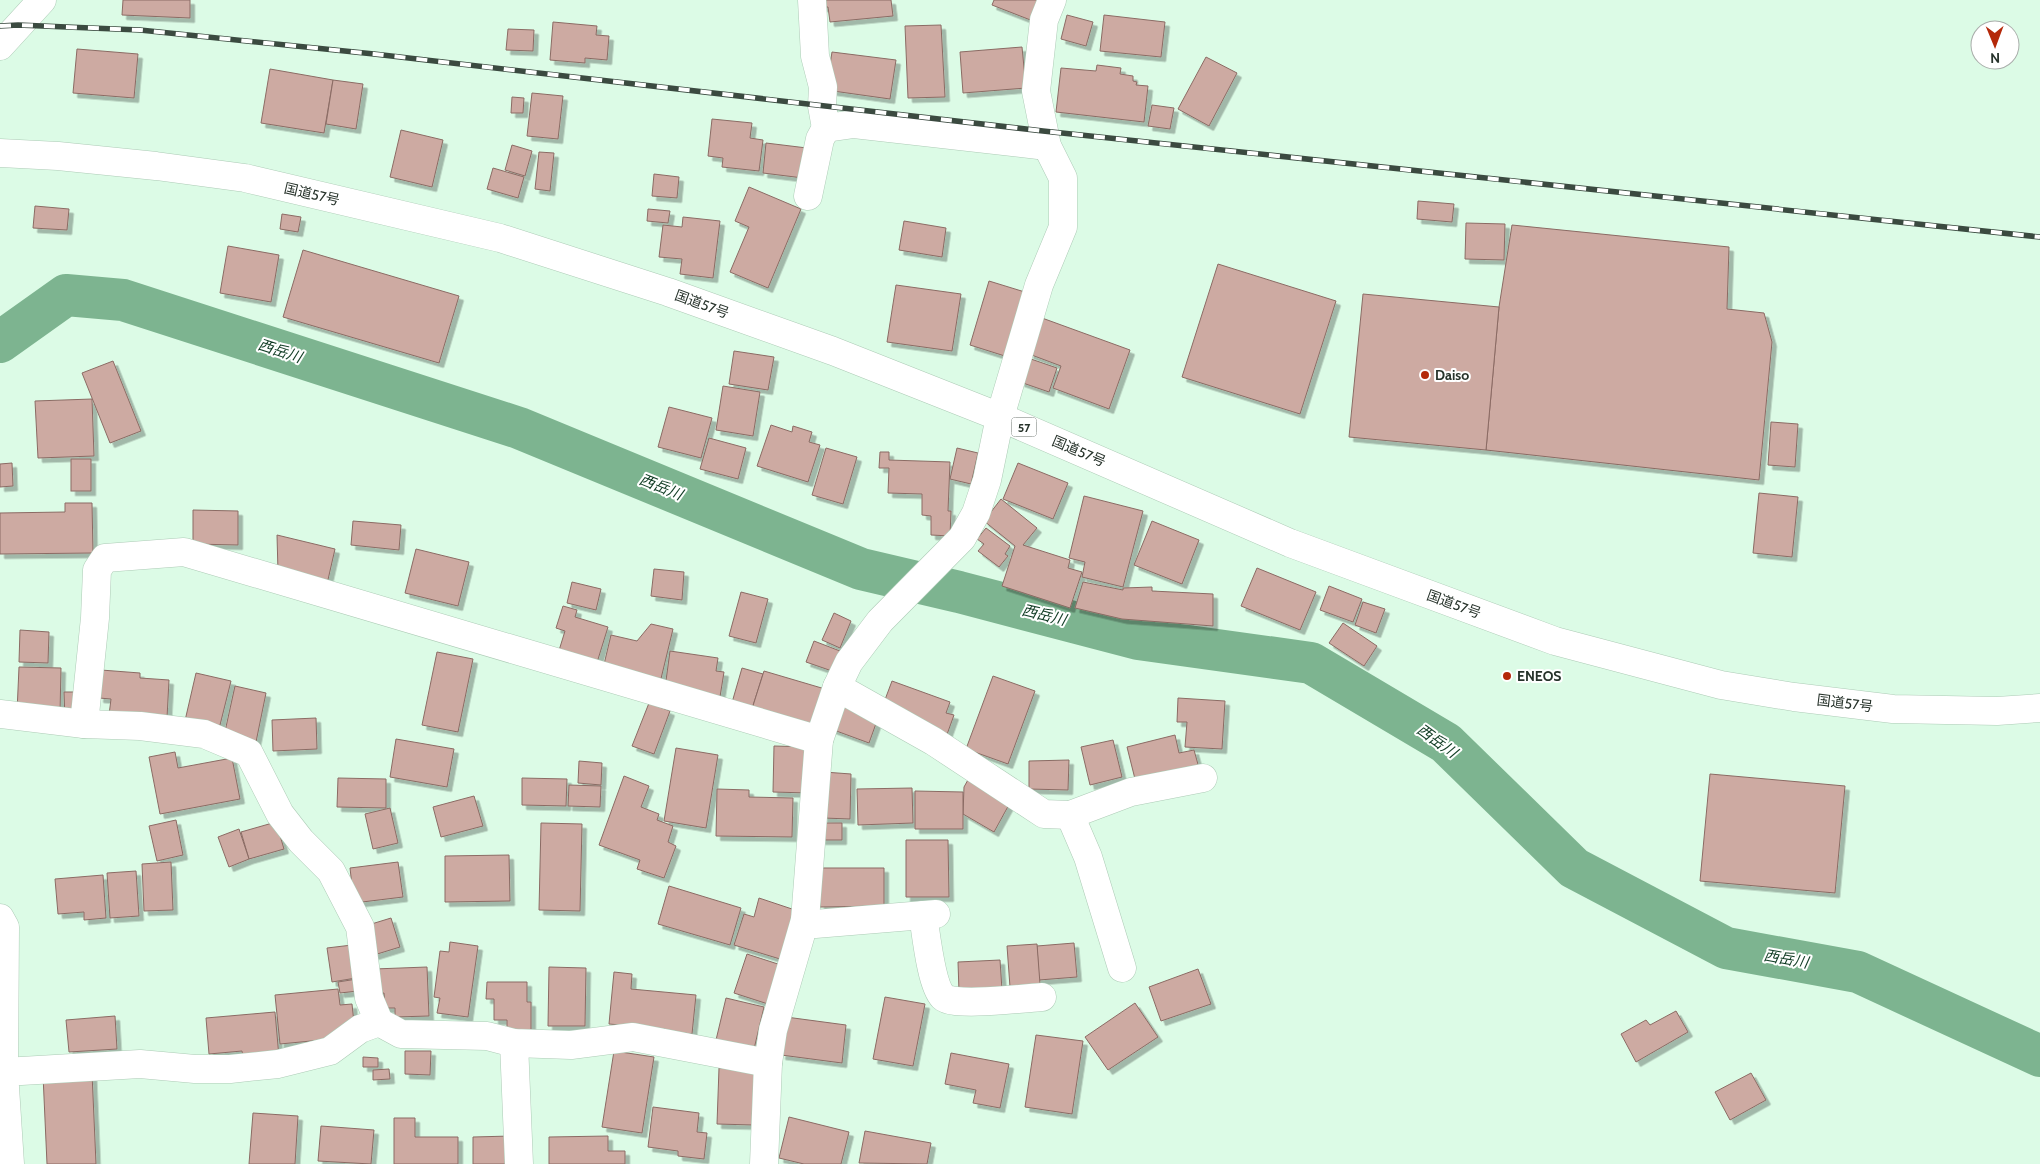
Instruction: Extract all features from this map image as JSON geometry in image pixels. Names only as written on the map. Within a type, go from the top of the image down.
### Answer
[{"type":"main road","points":[[0,46],[42,0]]},
{"type":"main road","points":[[808,196],[820,139],[826,128],[822,106],[822,87],[815,56],[812,0]]},
{"type":"main road","points":[[764,1164],[768,1063],[772,1030],[805,920],[818,740],[837,687],[849,662],[880,620],[962,538],[976,513],[987,480],[1000,417],[1039,285],[1063,227],[1063,178],[1047,146],[1036,91],[1044,20],[1052,0]]},
{"type":"main road","points":[[826,128],[854,124],[1047,146]]},
{"type":"main road","name":"国道57号","points":[[0,153],[58,156],[156,166],[245,178],[500,238],[668,292],[833,351],[1000,417],[1290,543],[1554,641],[1722,685],[1794,697],[1893,709],[1997,711],[2040,708]]},
{"type":"main road","points":[[84,724],[95,618],[97,570],[105,558],[184,552],[818,740]]},
{"type":"main road","points":[[837,687],[933,741],[1044,814],[1070,815],[1131,792],[1203,778]]},
{"type":"main road","points":[[0,714],[84,724],[140,726],[204,734],[249,753],[280,814],[301,841],[331,871],[360,927],[369,998],[378,1022],[401,1034],[487,1036],[514,1043],[571,1044],[633,1037],[768,1063]]},
{"type":"main road","points":[[1070,815],[1088,858],[1122,968]]},
{"type":"main road","points":[[805,920],[814,924],[930,914],[935,985],[944,998],[958,1002],[1042,997]]},
{"type":"main road","points":[[0,918],[5,927],[4,1072],[10,1164]]},
{"type":"main road","points":[[4,1072],[140,1064],[196,1069],[230,1069],[278,1064],[330,1051],[360,1029],[378,1022]]},
{"type":"main road","points":[[514,1043],[519,1164]]},
{"type":"building","points":[[123,0],[190,0],[190,18],[122,15]]},
{"type":"building","points":[[822,0],[891,0],[893,16],[830,22],[828,7],[822,7]]},
{"type":"building","points":[[994,0],[1041,0],[1033,21],[992,5]]},
{"type":"building","points":[[1067,15],[1093,22],[1086,46],[1061,39]]},
{"type":"building","points":[[1104,15],[1165,22],[1161,57],[1100,51]]},
{"type":"building","points":[[553,22],[597,26],[596,35],[609,36],[607,60],[585,58],[585,63],[550,60]]},
{"type":"building","points":[[941,25],[945,97],[908,98],[905,26]]},
{"type":"building","points":[[508,29],[534,30],[533,51],[506,50]]},
{"type":"building","points":[[1022,47],[1026,88],[963,93],[960,52]]},
{"type":"building","points":[[77,49],[138,54],[134,98],[73,93]]},
{"type":"building","points":[[832,52],[896,60],[890,99],[826,90]]},
{"type":"building","points":[[1206,57],[1237,73],[1209,126],[1178,109]]},
{"type":"building","points":[[1097,65],[1121,68],[1120,74],[1133,76],[1133,81],[1137,82],[1136,85],[1148,86],[1144,122],[1056,112],[1061,68],[1096,71]]},
{"type":"building","points":[[270,69],[333,80],[324,133],[261,123]]},
{"type":"building","points":[[333,80],[363,84],[356,129],[326,124]]},
{"type":"building","points":[[532,93],[563,96],[558,139],[527,136]]},
{"type":"building","points":[[512,97],[524,98],[523,113],[511,113]]},
{"type":"building","points":[[1152,105],[1174,108],[1170,129],[1148,126]]},
{"type":"building","points":[[712,119],[752,123],[750,138],[763,140],[759,171],[722,167],[723,158],[708,156]]},
{"type":"building","points":[[401,130],[443,140],[432,187],[390,177]]},
{"type":"building","points":[[766,143],[807,148],[803,178],[763,173]]},
{"type":"building","points":[[512,145],[532,151],[525,176],[505,170]]},
{"type":"building","points":[[539,152],[554,153],[550,191],[535,189]]},
{"type":"building","points":[[493,168],[524,177],[518,198],[487,189]]},
{"type":"building","points":[[654,174],[679,177],[677,198],[652,196]]},
{"type":"building","points":[[749,187],[801,209],[768,288],[730,272],[749,227],[735,221]]},
{"type":"building","points":[[1418,201],[1454,204],[1452,222],[1417,219]]},
{"type":"building","points":[[35,206],[69,209],[67,230],[33,228]]},
{"type":"building","points":[[648,209],[670,211],[668,223],[647,221]]},
{"type":"building","points":[[282,214],[301,217],[298,232],[280,229]]},
{"type":"building","points":[[683,217],[720,221],[713,278],[680,274],[682,259],[659,257],[663,225],[682,227]]},
{"type":"building","points":[[904,221],[946,228],[942,257],[899,250]]},
{"type":"building","points":[[1466,223],[1505,224],[1504,260],[1465,259]]},
{"type":"building","points":[[1512,225],[1729,247],[1727,309],[1764,313],[1772,342],[1759,480],[1486,450],[1499,307]]},
{"type":"building","points":[[228,246],[279,255],[271,302],[220,293]]},
{"type":"building","points":[[303,250],[459,296],[439,363],[283,317]]},
{"type":"building","points":[[1218,264],[1336,301],[1300,414],[1182,377]]},
{"type":"building","points":[[989,281],[1028,293],[1008,357],[970,345]]},
{"type":"building","points":[[896,285],[961,294],[952,351],[887,342]]},
{"type":"building","points":[[1363,294],[1499,307],[1486,450],[1349,437]]},
{"type":"building","points":[[1042,318],[1130,350],[1109,409],[1053,388],[1061,366],[1029,354]]},
{"type":"building","points":[[734,351],[774,357],[768,390],[729,384]]},
{"type":"building","points":[[1028,358],[1057,368],[1049,392],[1020,382]]},
{"type":"building","points":[[113,361],[141,431],[110,443],[82,373]]},
{"type":"building","points":[[723,386],[760,392],[753,436],[716,430]]},
{"type":"building","points":[[92,399],[94,456],[38,458],[35,401]]},
{"type":"building","points":[[669,407],[712,418],[701,458],[658,447]]},
{"type":"building","points":[[1771,422],[1798,424],[1795,467],[1768,465]]},
{"type":"building","points":[[771,425],[792,432],[793,426],[812,432],[809,442],[820,445],[808,482],[757,466]]},
{"type":"building","points":[[709,438],[746,448],[738,479],[700,469]]},
{"type":"building","points":[[826,448],[857,457],[843,504],[812,495]]},
{"type":"building","points":[[957,448],[978,453],[971,484],[950,479]]},
{"type":"building","points":[[880,452],[889,452],[889,460],[950,462],[948,511],[951,511],[950,536],[931,535],[931,516],[922,515],[922,494],[888,493],[889,468],[879,468]]},
{"type":"building","points":[[71,459],[91,459],[91,491],[71,491]]},
{"type":"building","points":[[12,463],[13,486],[0,487],[0,464]]},
{"type":"building","points":[[1018,463],[1068,483],[1053,519],[1003,499]]},
{"type":"building","points":[[1759,493],[1798,497],[1792,557],[1753,553]]},
{"type":"building","points":[[1084,496],[1143,511],[1123,587],[1082,577],[1085,562],[1069,558]]},
{"type":"building","points":[[1001,499],[1037,528],[1023,545],[1070,560],[1068,568],[1082,572],[1070,608],[1002,586],[1015,546],[984,521]]},
{"type":"building","points":[[65,503],[92,503],[93,553],[0,554],[0,513],[65,512]]},
{"type":"building","points":[[193,510],[238,511],[238,545],[193,544]]},
{"type":"building","points":[[353,521],[401,525],[399,550],[351,545]]},
{"type":"building","points":[[1152,521],[1199,540],[1182,584],[1134,565]]},
{"type":"building","points":[[986,528],[1010,546],[1005,554],[1008,556],[999,567],[978,551],[984,544],[977,539]]},
{"type":"building","points":[[277,535],[335,549],[327,584],[278,572]]},
{"type":"building","points":[[416,549],[469,562],[458,606],[405,593]]},
{"type":"building","points":[[1257,568],[1316,592],[1300,630],[1241,606]]},
{"type":"building","points":[[654,569],[684,572],[682,600],[651,596]]},
{"type":"building","points":[[572,582],[601,589],[596,610],[567,603]]},
{"type":"building","points":[[1083,582],[1123,590],[1123,588],[1152,587],[1152,591],[1213,594],[1213,626],[1122,619],[1075,608]]},
{"type":"building","points":[[1329,586],[1362,599],[1353,622],[1320,610]]},
{"type":"building","points":[[741,592],[768,599],[756,643],[729,636]]},
{"type":"building","points":[[1363,602],[1385,609],[1376,633],[1355,625]]},
{"type":"building","points":[[563,606],[577,610],[575,617],[608,627],[595,669],[557,657],[565,631],[556,628]]},
{"type":"building","points":[[834,613],[851,621],[840,648],[822,640]]},
{"type":"building","points":[[1343,623],[1377,646],[1364,666],[1329,643]]},
{"type":"building","points":[[651,624],[673,629],[658,691],[601,677],[611,635],[637,641]]},
{"type":"building","points":[[20,630],[49,632],[48,663],[19,662]]},
{"type":"building","points":[[814,641],[840,651],[832,671],[806,662]]},
{"type":"building","points":[[670,651],[718,658],[716,671],[724,672],[719,703],[665,688]]},
{"type":"building","points":[[437,652],[473,659],[458,732],[422,725]]},
{"type":"building","points":[[19,667],[61,668],[60,713],[17,712]]},
{"type":"building","points":[[742,668],[763,674],[751,712],[731,706]]},
{"type":"building","points":[[101,670],[140,673],[140,678],[169,680],[167,718],[109,715],[111,699],[99,698]]},
{"type":"building","points":[[764,671],[825,689],[812,730],[751,712]]},
{"type":"building","points":[[196,673],[231,681],[218,733],[184,725]]},
{"type":"building","points":[[993,676],[1035,691],[1008,764],[966,749]]},
{"type":"building","points":[[892,681],[950,702],[946,713],[954,715],[945,740],[883,705]]},
{"type":"building","points":[[235,686],[266,693],[256,742],[224,736]]},
{"type":"building","points":[[64,692],[81,692],[81,719],[65,719]]},
{"type":"building","points":[[1178,698],[1225,701],[1222,749],[1185,747],[1187,722],[1177,722]]},
{"type":"building","points":[[649,703],[670,711],[654,754],[632,746]]},
{"type":"building","points":[[840,705],[878,718],[869,743],[831,729]]},
{"type":"building","points":[[316,718],[317,749],[273,751],[272,720]]},
{"type":"building","points":[[1175,735],[1179,753],[1194,750],[1199,768],[1136,783],[1127,747]]},
{"type":"building","points":[[396,739],[454,749],[447,787],[390,777]]},
{"type":"building","points":[[1113,740],[1122,777],[1090,785],[1081,747]]},
{"type":"building","points":[[774,746],[809,747],[808,793],[773,792]]},
{"type":"building","points":[[676,748],[718,755],[706,828],[664,821]]},
{"type":"building","points":[[175,752],[178,768],[232,758],[240,799],[160,814],[149,757]]},
{"type":"building","points":[[1069,760],[1068,790],[1029,789],[1029,761]]},
{"type":"building","points":[[579,761],[602,763],[601,785],[578,783]]},
{"type":"building","points":[[824,772],[851,774],[850,819],[823,818]]},
{"type":"building","points":[[1710,774],[1845,786],[1835,893],[1700,881]]},
{"type":"building","points":[[624,776],[649,786],[641,807],[659,814],[657,820],[673,826],[668,842],[676,846],[664,878],[637,869],[640,860],[599,845]]},
{"type":"building","points":[[338,778],[386,779],[386,808],[337,807]]},
{"type":"building","points":[[522,778],[567,779],[566,806],[522,805]]},
{"type":"building","points":[[969,778],[1011,801],[994,832],[963,814],[964,787]]},
{"type":"building","points":[[569,785],[601,786],[600,807],[568,806]]},
{"type":"building","points":[[912,788],[913,823],[858,825],[857,789]]},
{"type":"building","points":[[717,789],[749,790],[749,797],[793,798],[792,837],[716,836]]},
{"type":"building","points":[[915,791],[963,792],[963,829],[915,829]]},
{"type":"building","points":[[474,796],[483,826],[441,837],[433,807]]},
{"type":"building","points":[[390,808],[398,843],[373,849],[365,814]]},
{"type":"building","points":[[176,820],[183,855],[157,861],[149,826]]},
{"type":"building","points":[[276,822],[284,849],[249,859],[241,832]]},
{"type":"building","points":[[541,823],[582,824],[580,911],[539,910]]},
{"type":"building","points":[[822,823],[842,823],[842,840],[821,840]]},
{"type":"building","points":[[239,829],[249,859],[229,867],[218,837]]},
{"type":"building","points":[[906,840],[948,840],[949,897],[906,897]]},
{"type":"building","points":[[509,855],[510,901],[445,902],[445,856]]},
{"type":"building","points":[[171,862],[173,910],[144,911],[142,864]]},
{"type":"building","points":[[398,862],[403,897],[354,903],[350,868]]},
{"type":"building","points":[[820,868],[884,868],[884,906],[820,907]]},
{"type":"building","points":[[136,871],[139,916],[110,918],[107,873]]},
{"type":"building","points":[[103,875],[106,918],[84,920],[84,912],[58,914],[55,879]]},
{"type":"building","points":[[669,886],[741,908],[730,945],[658,924]]},
{"type":"building","points":[[759,898],[795,910],[780,959],[734,945],[744,914],[754,917]]},
{"type":"building","points":[[391,918],[400,947],[374,955],[365,926]]},
{"type":"building","points":[[450,942],[478,946],[468,1017],[437,1013],[440,998],[434,997],[440,951],[449,952]]},
{"type":"building","points":[[1074,943],[1077,977],[1039,980],[1037,946]]},
{"type":"building","points":[[1037,944],[1040,984],[1010,987],[1007,946]]},
{"type":"building","points":[[352,945],[356,978],[332,982],[327,948]]},
{"type":"building","points":[[747,954],[784,966],[771,1005],[734,993]]},
{"type":"building","points":[[1000,960],[1002,990],[959,992],[958,962]]},
{"type":"building","points":[[427,967],[429,1016],[395,1017],[395,1008],[385,1008],[384,993],[375,994],[374,969]]},
{"type":"building","points":[[549,967],[586,968],[585,1026],[548,1026]]},
{"type":"building","points":[[1198,969],[1211,1004],[1161,1021],[1149,987]]},
{"type":"building","points":[[614,972],[632,974],[631,989],[696,995],[692,1034],[664,1031],[665,1029],[609,1024]]},
{"type":"building","points":[[357,979],[358,991],[340,993],[338,982]]},
{"type":"building","points":[[487,982],[527,982],[527,1002],[531,1002],[531,1034],[507,1034],[507,1020],[494,1020],[494,999],[486,999]]},
{"type":"building","points":[[338,989],[340,1005],[352,1004],[355,1032],[342,1038],[280,1044],[275,995]]},
{"type":"building","points":[[885,997],[925,1004],[913,1066],[873,1059]]},
{"type":"building","points":[[726,998],[764,1007],[754,1049],[716,1040]]},
{"type":"building","points":[[1135,1003],[1158,1037],[1108,1070],[1085,1037]]},
{"type":"building","points":[[1676,1011],[1688,1032],[1636,1062],[1621,1034],[1646,1020],[1650,1025]]},
{"type":"building","points":[[275,1012],[279,1057],[243,1060],[242,1051],[209,1054],[206,1018]]},
{"type":"building","points":[[115,1016],[117,1049],[69,1052],[66,1020]]},
{"type":"building","points":[[786,1017],[846,1025],[842,1063],[781,1055]]},
{"type":"building","points":[[1036,1035],[1083,1041],[1072,1114],[1025,1107]]},
{"type":"building","points":[[405,1051],[431,1051],[430,1075],[405,1074]]},
{"type":"building","points":[[614,1051],[654,1057],[642,1133],[602,1127]]},
{"type":"building","points":[[951,1053],[1009,1064],[1000,1108],[973,1103],[976,1090],[945,1084]]},
{"type":"building","points":[[363,1057],[378,1058],[378,1067],[363,1067]]},
{"type":"building","points":[[719,1068],[755,1069],[753,1125],[717,1124]]},
{"type":"building","points":[[389,1069],[390,1079],[373,1080],[373,1070]]},
{"type":"building","points":[[92,1073],[96,1164],[47,1164],[43,1075]]},
{"type":"building","points":[[1751,1073],[1766,1100],[1730,1120],[1715,1092]]},
{"type":"building","points":[[653,1107],[699,1113],[697,1132],[707,1133],[704,1159],[678,1156],[678,1151],[648,1147]]},
{"type":"building","points":[[253,1113],[298,1116],[295,1164],[249,1164]]},
{"type":"building","points":[[789,1117],[849,1132],[841,1164],[804,1164],[779,1158]]},
{"type":"building","points":[[394,1118],[415,1118],[415,1137],[458,1137],[458,1164],[394,1164]]},
{"type":"building","points":[[321,1126],[374,1130],[371,1164],[318,1161]]},
{"type":"building","points":[[865,1131],[931,1143],[927,1164],[859,1163]]},
{"type":"building","points":[[511,1136],[511,1164],[473,1164],[473,1137]]},
{"type":"building","points":[[608,1136],[608,1151],[625,1151],[625,1164],[549,1164],[549,1137]]},
{"type":"waterway","name":"西岳川","points":[[0,342],[66,295],[123,300],[519,428],[861,569],[959,592],[1138,639],[1311,663],[1446,743],[1574,868],[1726,948],[1858,972],[2040,1056]]},
{"type":"railway","points":[[0,26],[18,25],[140,30],[374,54],[1043,131],[2040,237]]},
{"type":"place","name":"Daiso","points":[[1425,375]]},
{"type":"place","name":"ENEOS","points":[[1507,676]]}]
